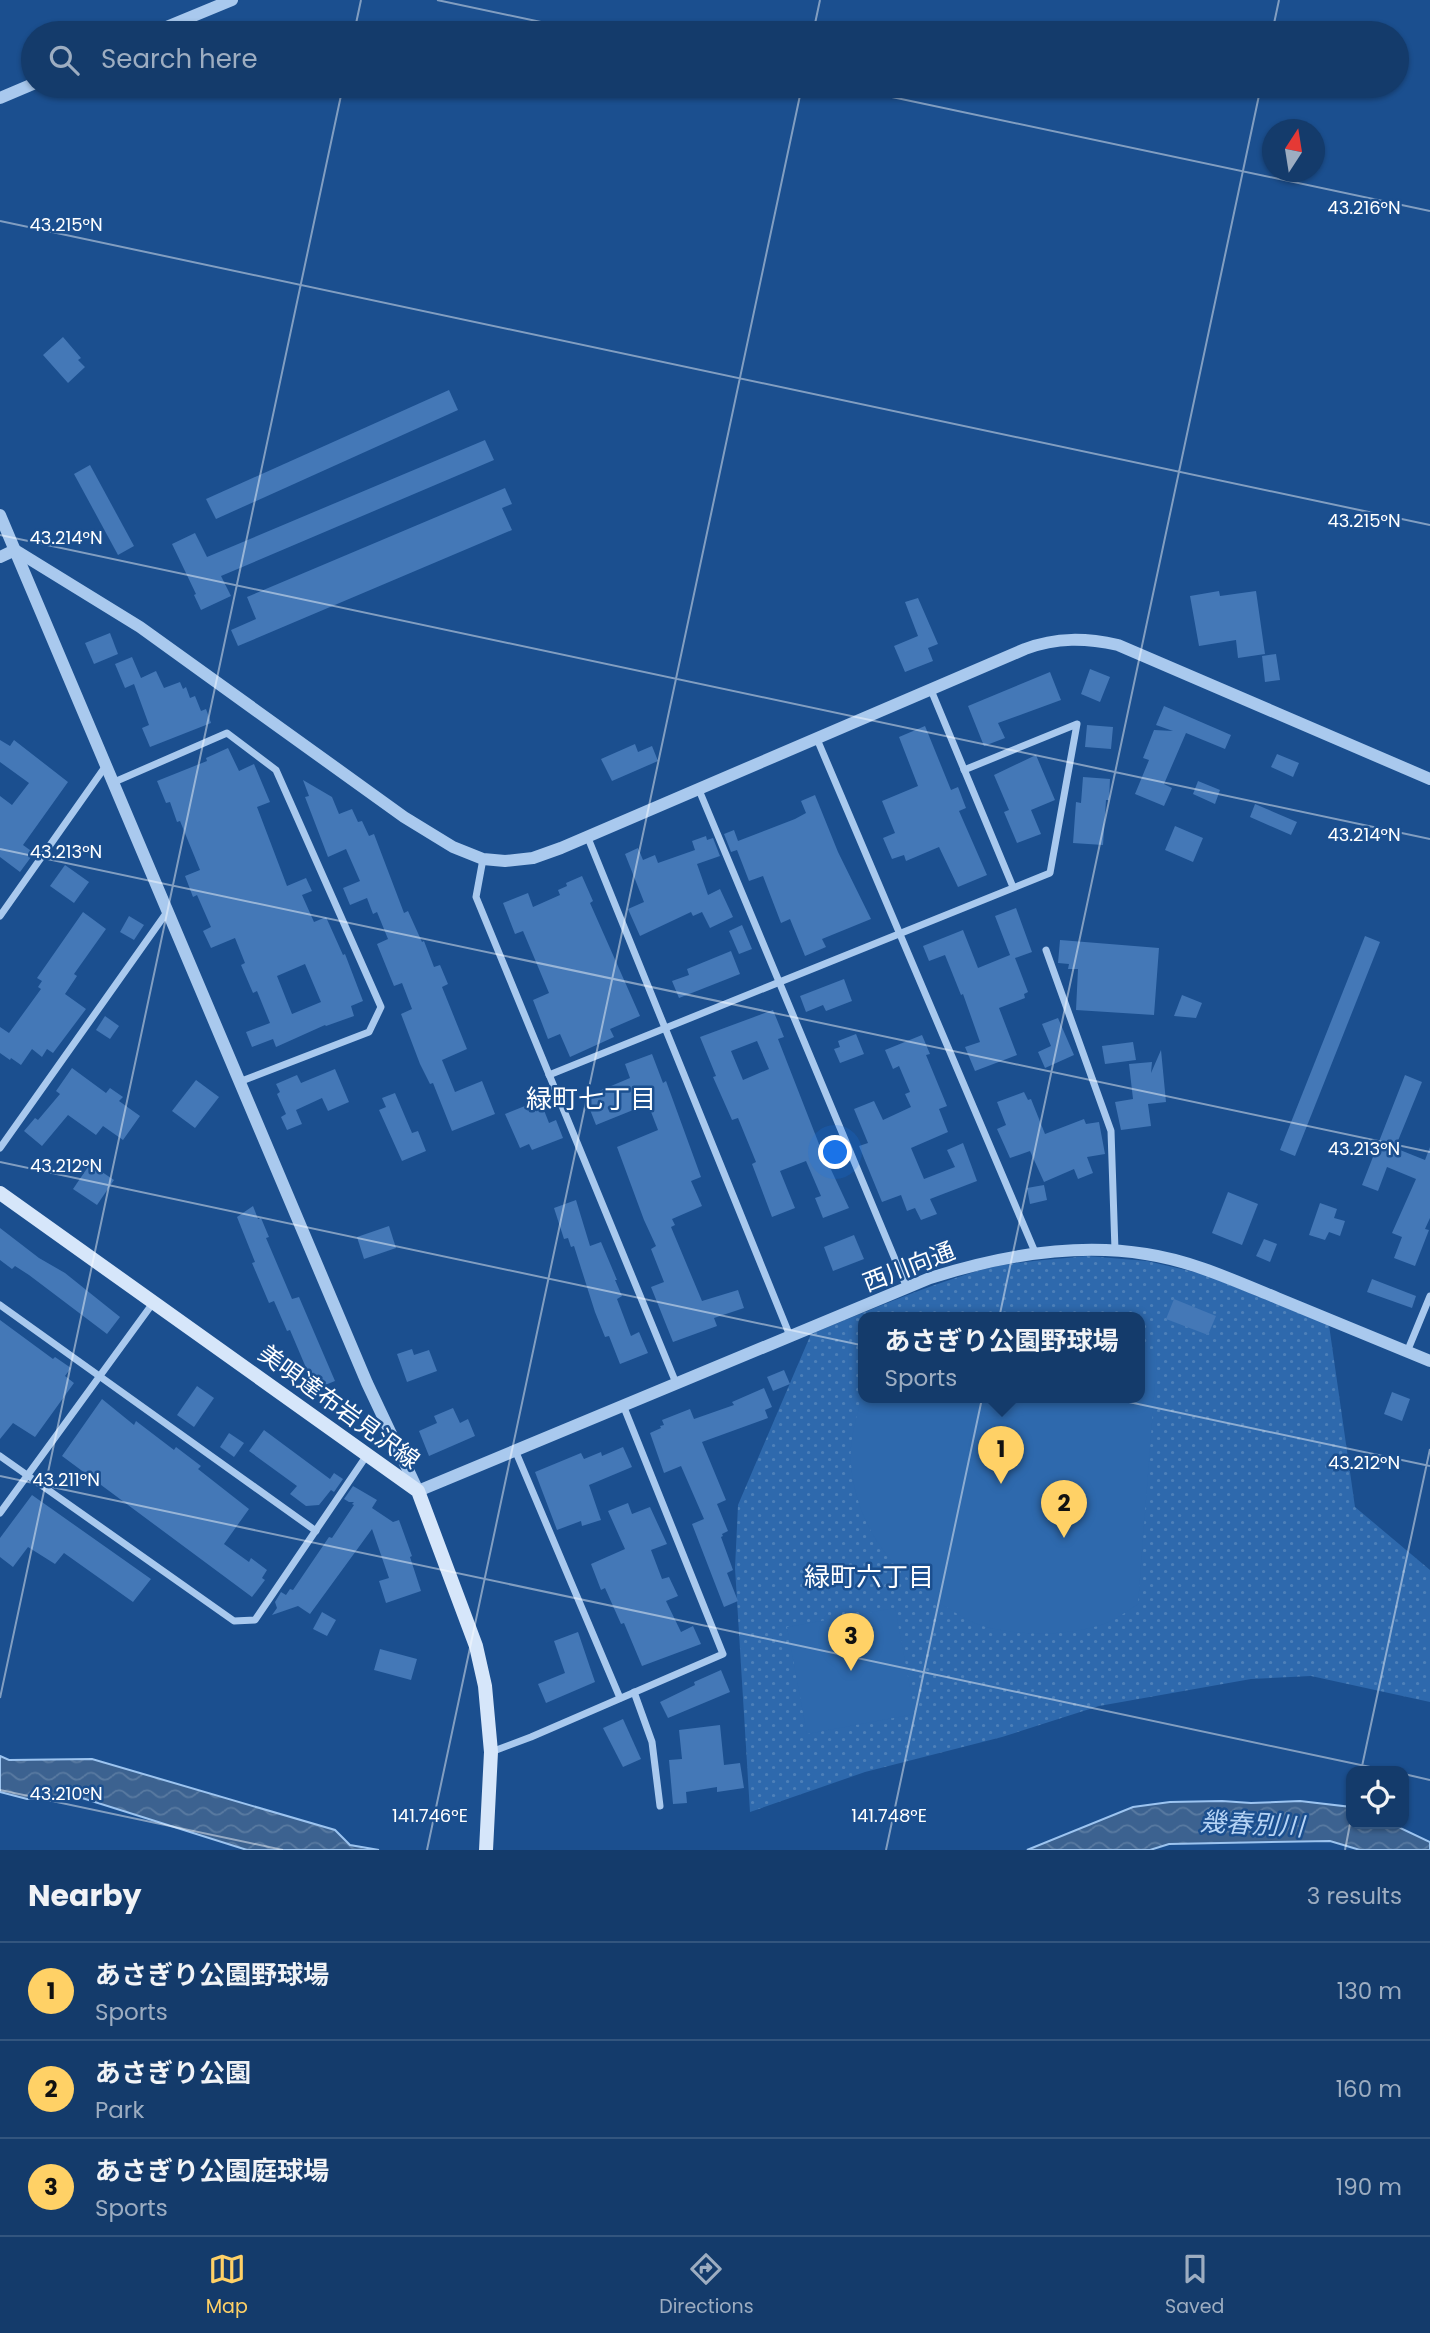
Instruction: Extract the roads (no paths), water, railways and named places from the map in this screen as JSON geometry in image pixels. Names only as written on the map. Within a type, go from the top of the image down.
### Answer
[{"type":"main road","name":"美唄達布岩見沢線","points":[[1,1196],[418,1491],[476,1646],[489,1708],[491,1752],[486,1850]]},
{"type":"street","points":[[181,21],[232,0]]},
{"type":"street","points":[[0,98],[21,89]]},
{"type":"street","points":[[0,515],[367,1383],[418,1491]]},
{"type":"street","points":[[0,556],[15,550]]},
{"type":"street","points":[[15,550],[140,626],[404,817],[453,847],[483,859],[505,862],[533,858],[588,838],[1040,643],[1077,638],[1118,645],[1430,779]]},
{"type":"street","points":[[931,690],[1013,887]]},
{"type":"street","points":[[549,1075],[1051,873],[1077,724],[964,770]]},
{"type":"street","points":[[112,783],[227,733],[276,770],[381,1007],[369,1032],[239,1082]]},
{"type":"street","points":[[817,739],[1035,1252]]},
{"type":"street","points":[[0,916],[105,767]]},
{"type":"street","points":[[699,790],[907,1288]]},
{"type":"street","points":[[588,838],[790,1336]]},
{"type":"street","points":[[483,859],[476,897],[676,1383]]},
{"type":"street","points":[[0,1149],[167,912]]},
{"type":"street","points":[[1046,950],[1111,1130],[1115,1250]]},
{"type":"street","name":"西川向通","points":[[418,1491],[907,1288],[959,1269],[1035,1252],[1115,1250],[1165,1257],[1202,1267],[1430,1361]]},
{"type":"street","points":[[1407,1352],[1430,1296]]},
{"type":"street","points":[[0,1513],[153,1303]]},
{"type":"street","points":[[0,1305],[316,1531]]},
{"type":"street","points":[[491,1752],[723,1654],[623,1405]]},
{"type":"street","points":[[515,1450],[620,1698]]},
{"type":"street","points":[[0,1456],[234,1621],[255,1620],[367,1455]]},
{"type":"street","points":[[634,1692],[652,1742],[660,1806]]},
{"type":"water","points":[[0,1756],[9,1760],[92,1759],[335,1830],[350,1845],[379,1850],[247,1850],[79,1797],[27,1799],[0,1792]]},
{"type":"water","name":"幾春別川","points":[[1300,1801],[1346,1806],[1346,1829],[1403,1829],[1430,1842],[1430,1850],[1360,1850],[1330,1841],[1169,1844],[1150,1850],[1027,1850],[1133,1807],[1170,1802]]},
{"type":"place","name":"あさぎり公園野球場","points":[[1001,1484]]},
{"type":"place","name":"あさぎり公園","points":[[1064,1538]]},
{"type":"place","name":"あさぎり公園庭球場","points":[[851,1671]]},
{"type":"district","name":"緑町七丁目","points":[[591,1099]]},
{"type":"district","name":"緑町六丁目","points":[[869,1577]]}]
